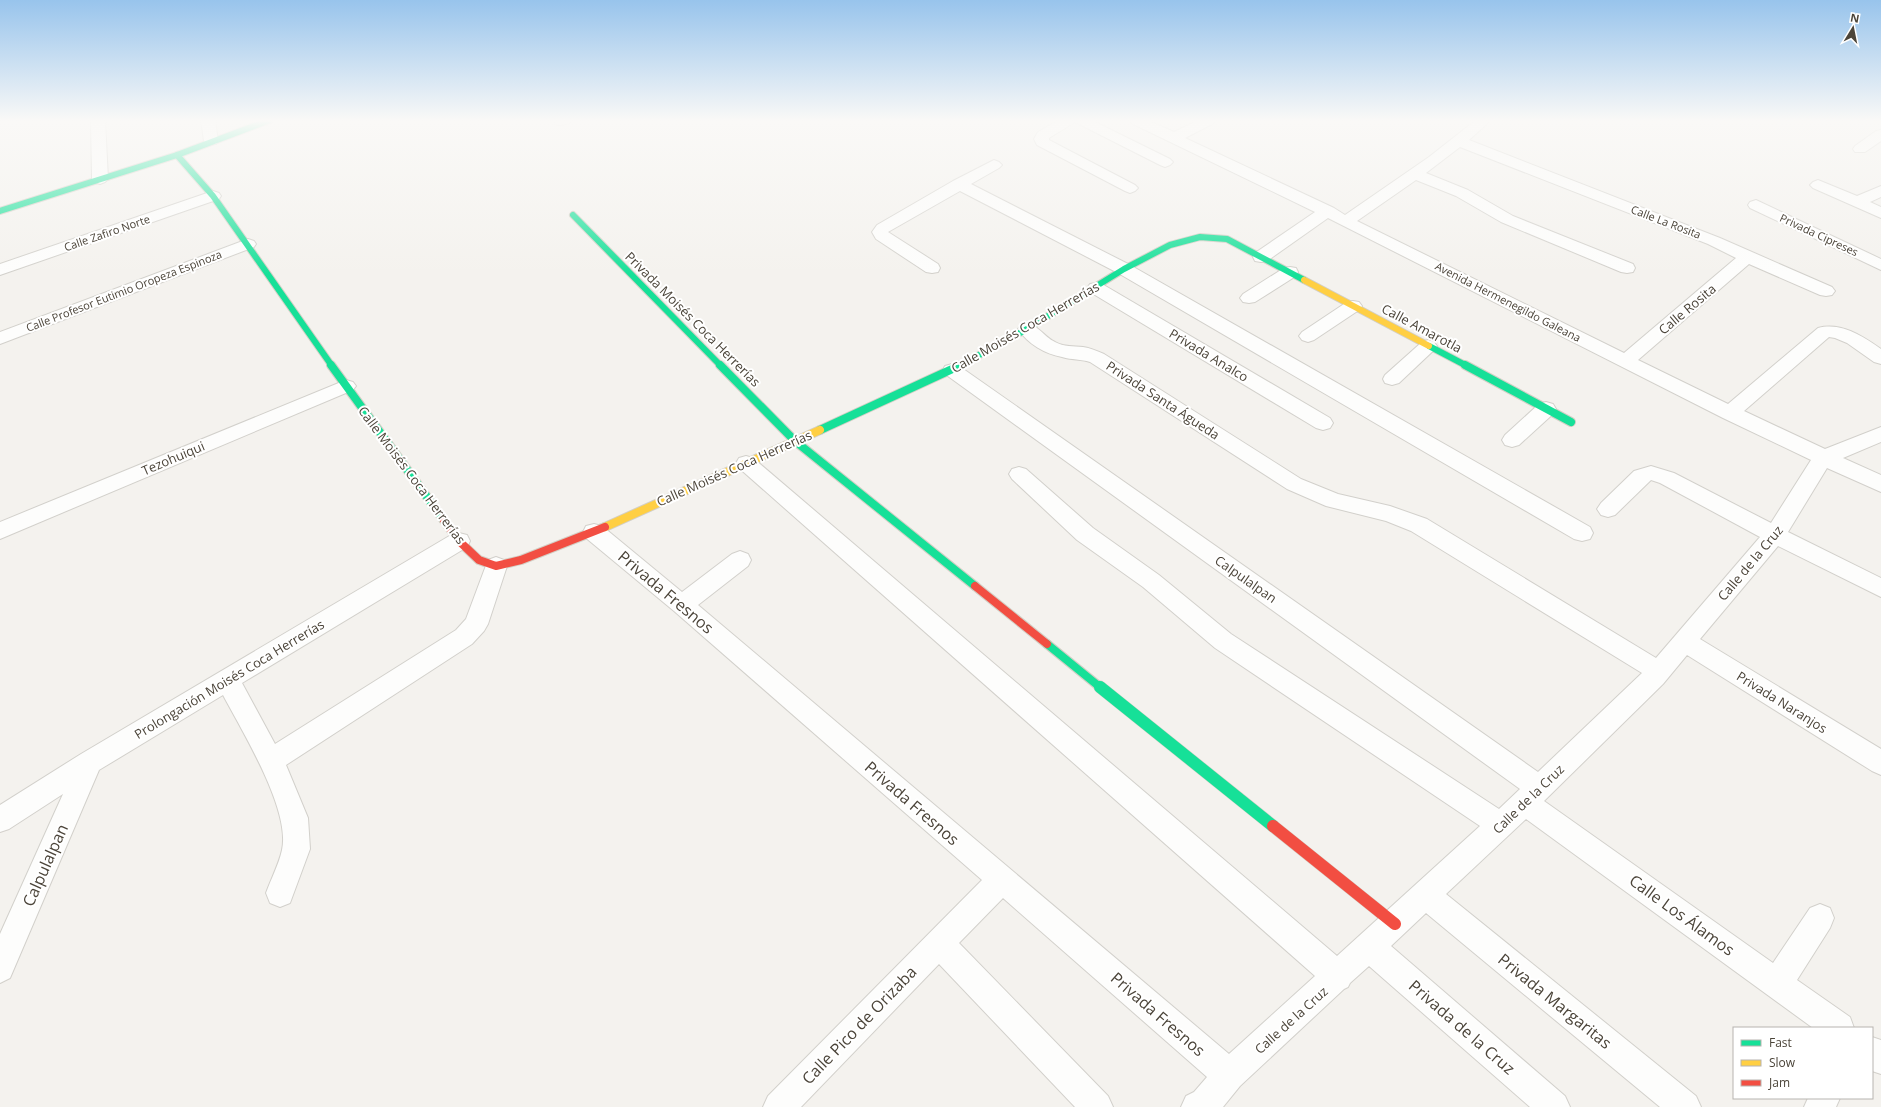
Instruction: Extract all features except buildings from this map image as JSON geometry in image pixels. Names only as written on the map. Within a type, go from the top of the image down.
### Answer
[{"type":"street","points":[[100,172],[100,179]]},
{"type":"street","points":[[0,211],[124,172]]},
{"type":"street","name":"Calle Moisés Coca Herrerías","points":[[192,172],[213,196],[248,244],[346,386],[460,541],[479,560],[496,566],[521,560],[594,532],[952,370],[1027,329],[1096,288],[1124,269],[1170,245],[1200,237],[1227,239],[1261,257]]},
{"type":"street","points":[[932,268],[882,236],[880,232],[884,228],[981,172]]},
{"type":"street","points":[[1099,172],[1130,188]]},
{"type":"street","name":"Avenida Hermenegildo Galeana","points":[[1245,172],[1328,211],[1730,413],[1881,484]]},
{"type":"street","points":[[1346,221],[1420,172]]},
{"type":"street","name":"Calle La Rosita","points":[[1536,172],[1714,241],[1826,291]]},
{"type":"street","points":[[1416,175],[1462,193],[1507,219],[1626,268]]},
{"type":"street","points":[[958,184],[1124,269],[1582,533]]},
{"type":"street","points":[[1818,185],[1881,213]]},
{"type":"street","points":[[1857,202],[1881,191]]},
{"type":"street","name":"Calle Zafiro Norte","points":[[0,270],[213,196]]},
{"type":"street","name":"Privada Cipreses","points":[[1756,205],[1881,265]]},
{"type":"street","points":[[1261,257],[1328,211]]},
{"type":"street","name":"Privada Moisés Coca Herrerías","points":[[573,215],[795,440],[1395,924]]},
{"type":"street","name":"Calle Profesor Eutimio Oropeza Espinoza","points":[[0,338],[248,244]]},
{"type":"street","name":"Calle Amarotla","points":[[1261,257],[1570,422]]},
{"type":"street","name":"Calle Rosita","points":[[1626,361],[1747,257]]},
{"type":"street","points":[[1250,298],[1290,272]]},
{"type":"street","name":"Privada Analco","points":[[1096,288],[1323,423]]},
{"type":"street","points":[[1308,336],[1353,306]]},
{"type":"street","name":"Privada Santa Águeda","points":[[1027,329],[1047,346],[1064,352],[1084,353],[1098,358],[1294,484],[1333,501],[1390,514],[1419,525],[1658,671]]},
{"type":"street","points":[[1730,413],[1824,332],[1832,330],[1842,333],[1881,358]]},
{"type":"street","points":[[1392,379],[1428,346]]},
{"type":"street","name":"Calpulalpan","points":[[952,370],[1532,795]]},
{"type":"street","name":"Tezohuiqui","points":[[0,531],[346,386]]},
{"type":"street","points":[[1512,440],[1546,409]]},
{"type":"street","points":[[1823,458],[1881,434]]},
{"type":"street","name":"Calle de la Cruz","points":[[1197,1107],[1203,1106],[1229,1075],[1338,977],[1502,825],[1658,671],[1776,535],[1823,458]]},
{"type":"street","points":[[746,463],[1338,977]]},
{"type":"street","points":[[1608,509],[1641,476],[1650,473],[1667,478],[1881,588]]},
{"type":"street","points":[[1019,474],[1085,534],[1151,581],[1223,641],[1502,825]]},
{"type":"street","name":"Privada Fresnos","points":[[594,532],[682,605],[1229,1075]]},
{"type":"street","name":"Prolongación Moisés Coca Herrerías","points":[[0,820],[90,762],[460,541]]},
{"type":"street","points":[[682,605],[740,560]]},
{"type":"street","points":[[272,760],[464,637],[476,624],[496,566]]},
{"type":"street","name":"Privada Naranjos","points":[[1684,641],[1881,763]]},
{"type":"street","points":[[228,680],[272,760],[295,818],[296,850],[280,893]]},
{"type":"street","name":"Calpulalpan","points":[[0,968],[90,762]]},
{"type":"street","name":"Calle Los Álamos","points":[[1532,795],[1777,984],[1837,1027]]},
{"type":"street","name":"Calle Pico de Orizaba","points":[[779,1107],[1002,879]]},
{"type":"street","name":"Privada Margaritas","points":[[1426,895],[1685,1107]]},
{"type":"street","points":[[1777,984],[1820,918]]},
{"type":"street","points":[[939,943],[1097,1107]]},
{"type":"street","name":"Privada de la Cruz","points":[[1370,947],[1554,1107]]},
{"type":"street","points":[[1873,1053],[1881,1059]]},
{"type":"traffic: fast","points":[[0,211],[124,172]]},
{"type":"traffic: fast","points":[[192,172],[213,196],[346,386],[443,519]]},
{"type":"traffic: fast","points":[[573,215],[795,441],[975,586]]},
{"type":"traffic: fast","points":[[820,430],[952,370],[1027,329],[1124,269],[1170,245],[1200,237],[1227,239],[1304,280]]},
{"type":"traffic: fast","points":[[1429,346],[1571,422]]},
{"type":"traffic: fast","points":[[1047,644],[1273,826]]},
{"type":"traffic: slow","points":[[1304,280],[1429,346]]},
{"type":"traffic: slow","points":[[605,527],[820,430]]},
{"type":"traffic: jam","points":[[443,519],[459,541],[479,560],[496,566],[521,560],[605,527]]},
{"type":"traffic: jam","points":[[975,586],[1047,644]]},
{"type":"traffic: jam","points":[[1273,826],[1395,924]]}]
